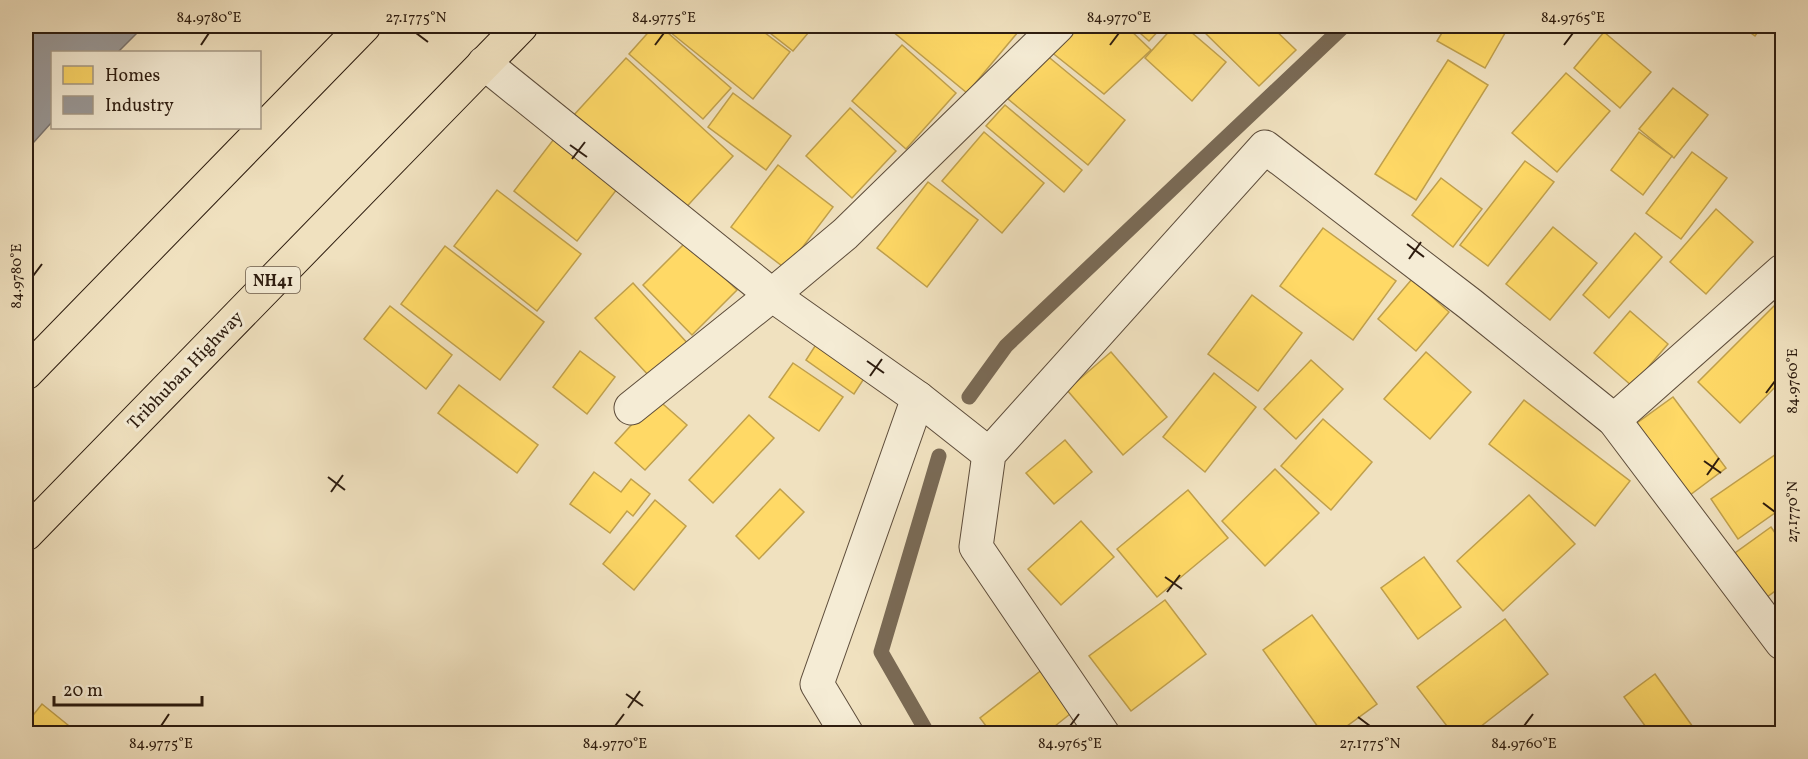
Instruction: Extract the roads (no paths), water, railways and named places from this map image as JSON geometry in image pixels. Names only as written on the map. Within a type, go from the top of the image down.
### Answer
[{"type":"highway","points":[[26,373],[364,26]]},
{"type":"highway","name":"Tribhuban Highway","points":[[26,534],[521,26]]},
{"type":"street","points":[[631,408],[845,234],[1058,26]]},
{"type":"street","points":[[484,63],[772,295],[918,398],[990,454]]},
{"type":"street","points":[[1103,734],[976,547],[990,454],[1265,147],[1470,304],[1614,420],[1782,643]]},
{"type":"street","points":[[1614,420],[1782,271]]},
{"type":"street","points":[[847,734],[817,684],[918,398]]},
{"type":"waterway","points":[[969,397],[1006,346],[1344,26]]},
{"type":"waterway","points":[[928,734],[881,652],[939,456]]}]
